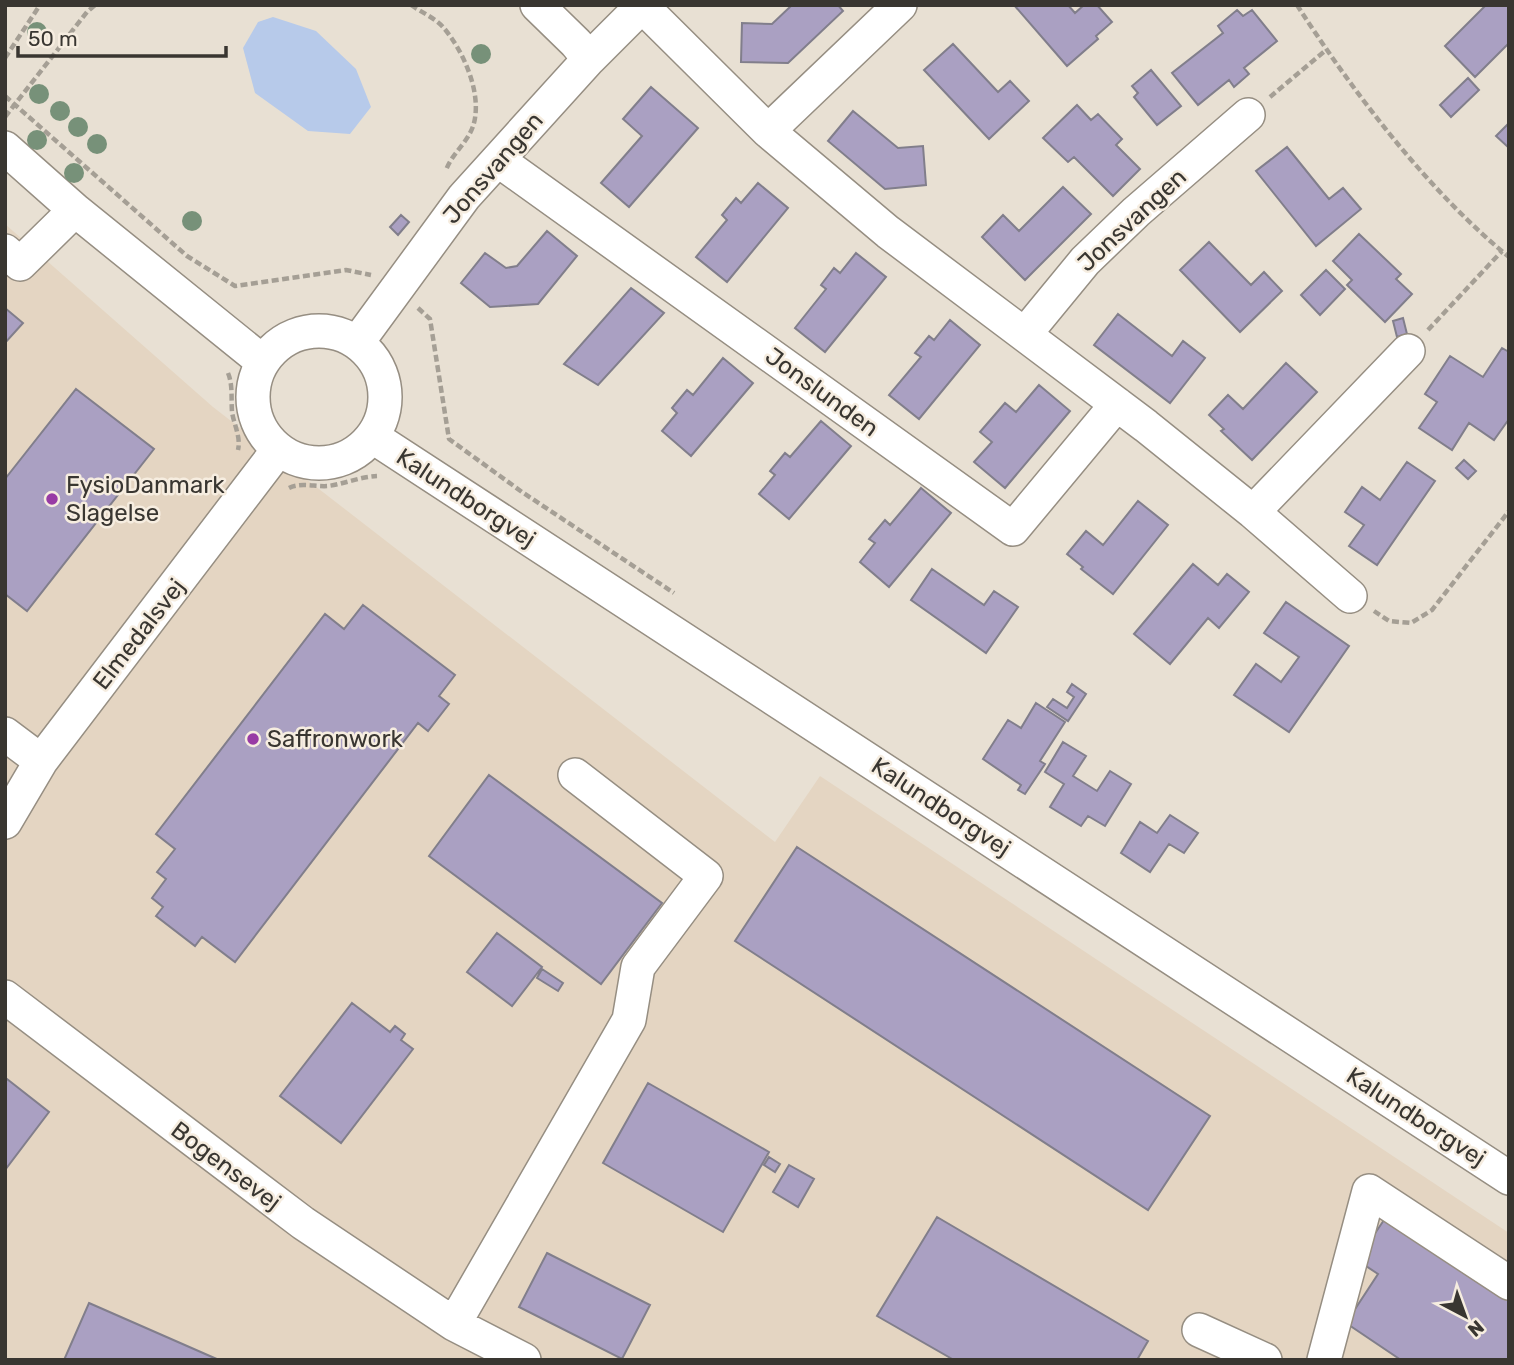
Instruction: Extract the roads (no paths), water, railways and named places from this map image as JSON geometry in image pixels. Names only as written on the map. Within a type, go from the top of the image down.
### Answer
[{"type":"street","points":[[537,5],[589,59]]},
{"type":"street","points":[[768,131],[901,5]]},
{"type":"street","name":"Jonsvangen","points":[[357,342],[464,197],[589,59],[642,6],[768,131],[888,232],[1117,404],[1252,512],[1350,596]]},
{"type":"street","name":"Jonsvangen","points":[[1025,334],[1086,261],[1136,212],[1248,115]]},
{"type":"street","points":[[5,148],[75,210],[263,362]]},
{"type":"street","name":"Jonslunden","points":[[498,160],[1013,529],[1117,404]]},
{"type":"street","points":[[5,251],[20,264],[75,210]]},
{"type":"street","points":[[316,331],[338,334],[357,342],[372,358],[383,376],[386,397],[382,418],[373,437],[348,457],[317,464],[296,460],[278,450],[260,427],[253,399],[255,380],[263,362],[277,346],[295,335],[316,331]]},
{"type":"street","points":[[1252,512],[1408,351]]},
{"type":"street","name":"Kalundborgvej","points":[[373,437],[1509,1178]]},
{"type":"street","name":"Elmedalsvej","points":[[5,821],[41,761],[278,450]]},
{"type":"street","points":[[5,734],[41,761]]},
{"type":"street","points":[[454,1324],[629,1020],[638,967],[706,876],[575,775]]},
{"type":"street","name":"Bogensevej","points":[[5,998],[303,1223],[454,1324],[524,1360]]},
{"type":"street","points":[[1324,1360],[1369,1191],[1509,1283]]},
{"type":"street","points":[[1199,1330],[1265,1360]]},
{"type":"water","points":[[273,17],[316,31],[356,69],[371,107],[350,134],[308,131],[255,93],[243,48],[258,22]]},
{"type":"place","name":"FysioDanmark Slagelse","points":[[52,499]]},
{"type":"place","name":"Saffronwork","points":[[253,739]]}]
